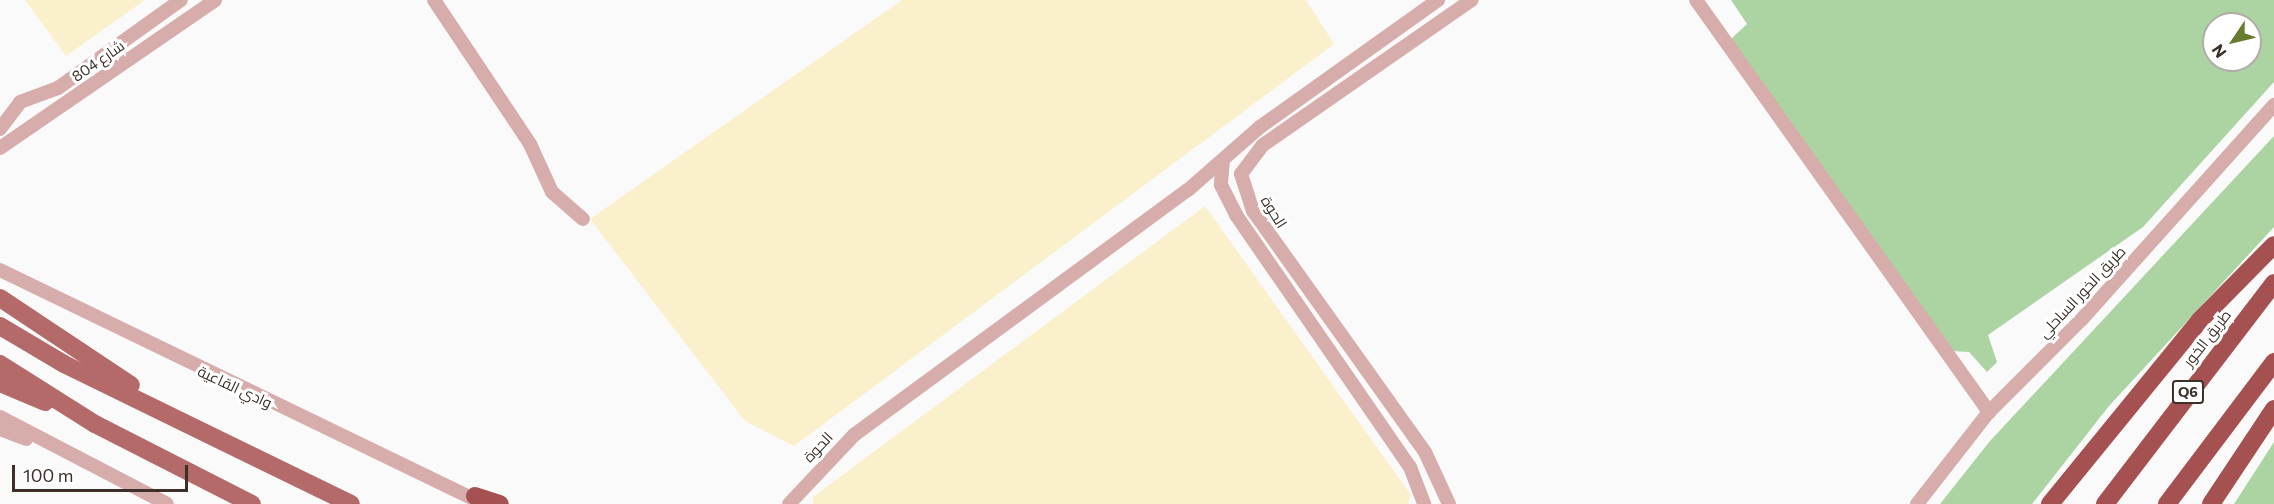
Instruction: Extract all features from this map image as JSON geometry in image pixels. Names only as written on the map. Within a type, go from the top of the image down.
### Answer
[{"type":"highway","points":[[2050,504],[2200,320],[2274,245]]},
{"type":"highway","name":"طريق الخور","points":[[2105,504],[2274,283]]},
{"type":"highway","points":[[2167,504],[2274,362]]},
{"type":"highway","points":[[2211,504],[2274,409]]},
{"type":"highway","points":[[478,500],[500,504]]},
{"type":"main road","points":[[0,298],[210,432]]},
{"type":"main road","points":[[0,326],[64,364],[210,432],[351,504]]},
{"type":"main road","points":[[0,364],[95,424]]},
{"type":"main road","points":[[0,382],[95,424],[252,504]]},
{"type":"street","name":"شارع 804","points":[[0,129],[20,102],[58,88],[181,0]]},
{"type":"street","name":"شارع 804","points":[[0,148],[215,0]]},
{"type":"street","points":[[434,0],[530,144],[552,192],[583,219]]},
{"type":"street","name":"الحوة","points":[[789,504],[854,435],[1223,160],[1260,127],[1438,0]]},
{"type":"street","points":[[1424,504],[1410,467],[1236,215],[1221,185],[1223,160],[1246,164],[1276,135],[1472,0]]},
{"type":"street","points":[[1696,0],[1989,412]]},
{"type":"street","name":"طريق الخور الساحلي","points":[[1917,504],[1989,412],[2082,319],[2274,105]]},
{"type":"street","name":"الحوة","points":[[1246,164],[1241,184],[1253,211],[1425,452],[1449,504]]},
{"type":"street","points":[[0,260],[33,287]]},
{"type":"street","name":"وادي القاعية","points":[[0,270],[212,377],[478,500]]},
{"type":"street","points":[[0,417],[51,447],[167,504]]},
{"type":"street","points":[[0,429],[51,447]]},
{"type":"green space","points":[[1731,0],[2274,0],[2274,82],[2143,227],[1988,335],[1997,362],[1987,372],[1969,352],[1952,351],[1731,39],[1747,24]]},
{"type":"green space","points":[[2274,136],[2274,227],[2109,406],[2032,504],[1940,504],[1990,441]]},
{"type":"green space","points":[[2274,442],[2274,504],[2234,504]]},
{"type":"sand","points":[[25,0],[145,0],[66,56]]},
{"type":"sand","points":[[902,0],[1306,0],[1334,44],[794,446],[745,421],[590,219]]},
{"type":"sand","points":[[1205,206],[1411,495],[1408,504],[813,504],[813,497]]}]
